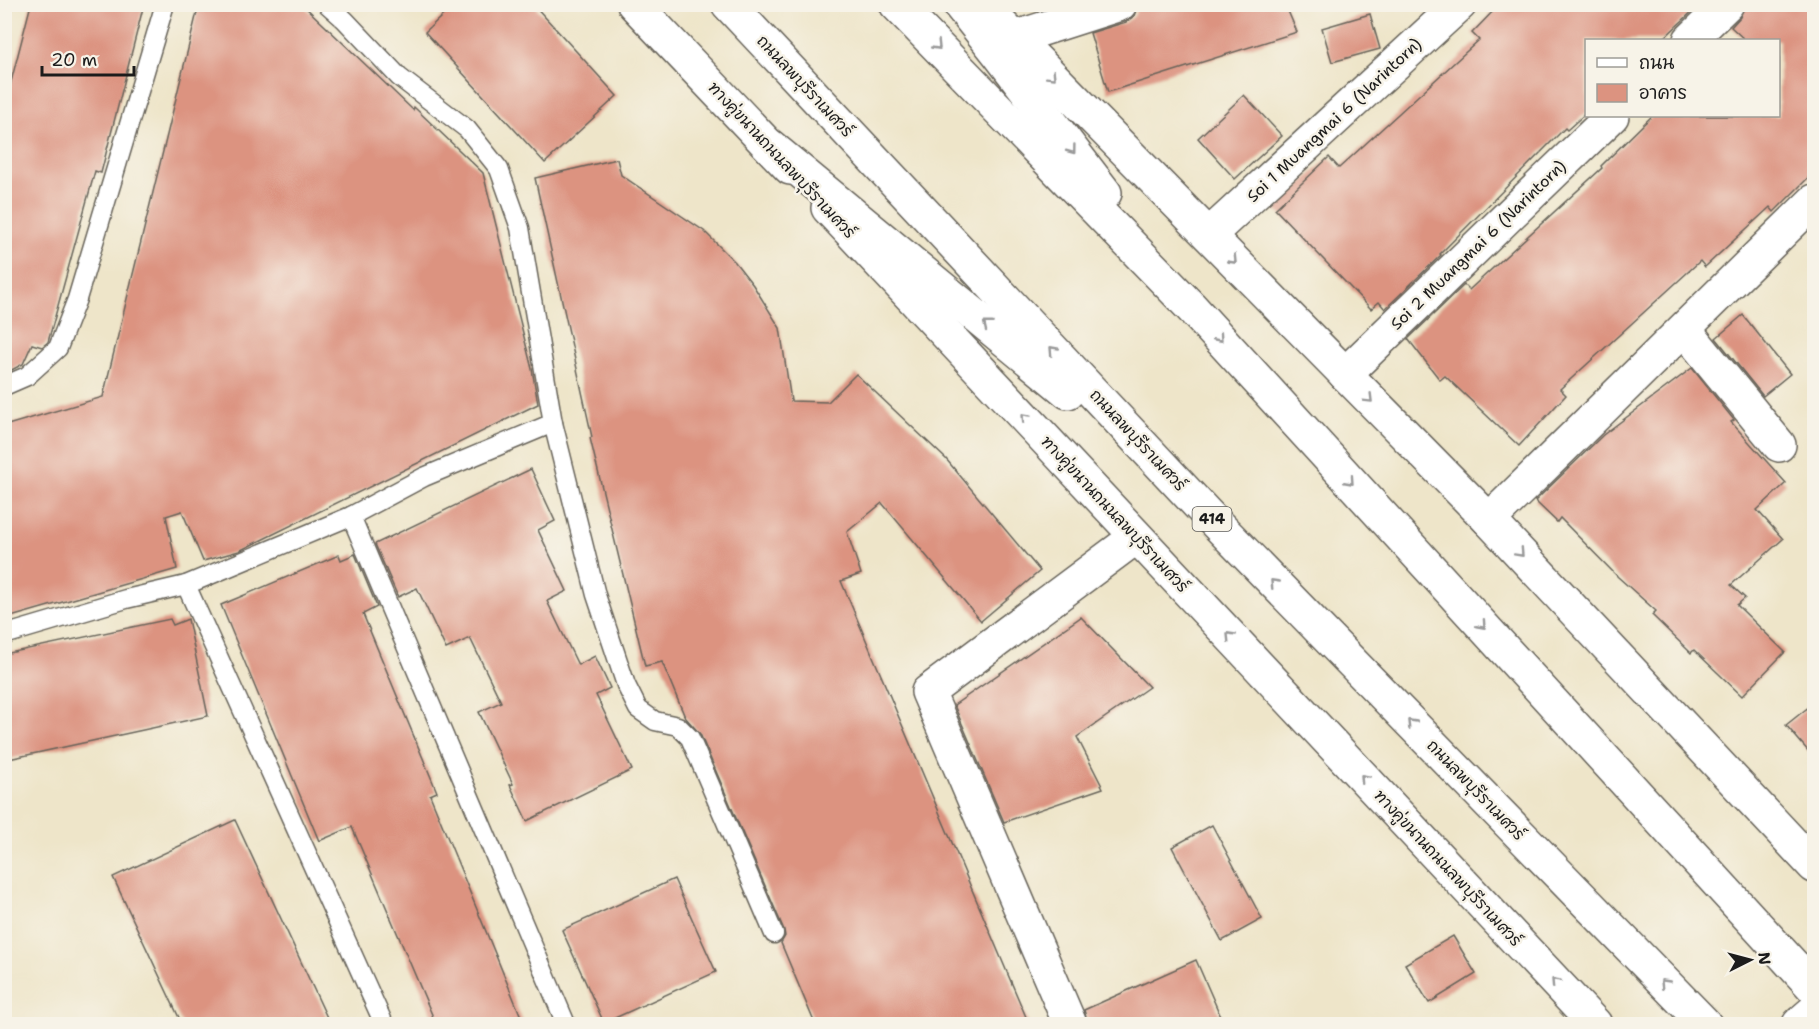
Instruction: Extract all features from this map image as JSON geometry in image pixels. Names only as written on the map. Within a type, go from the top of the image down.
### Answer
[{"type":"main road","name":"ทางคู่ขนานถนนลพบุรีราเมศวร์","points":[[634,4],[1594,1024]]},
{"type":"main road","name":"ถนนลพบุรีราเมศวร์","points":[[728,4],[1207,514],[1705,1024]]},
{"type":"main road","points":[[896,4],[1190,306],[1815,988]]},
{"type":"main road","points":[[959,4],[1190,306]]},
{"type":"main road","points":[[981,4],[1489,520],[1815,866]]},
{"type":"main road","points":[[1014,38],[1120,4]]},
{"type":"main road","name":"Soi 1 Muangmai 6 (Narintorn)","points":[[1209,236],[1460,4]]},
{"type":"main road","points":[[1691,39],[1727,4]]},
{"type":"main road","name":"Soi 2 Muangmai 6 (Narintorn)","points":[[1345,374],[1611,117]]},
{"type":"main road","points":[[770,146],[1059,384],[1207,514]]},
{"type":"main road","points":[[1489,520],[1815,201]]},
{"type":"main road","points":[[1685,330],[1779,445]]},
{"type":"main road","points":[[1070,1024],[928,692],[1136,537]]},
{"type":"main road","points":[[1799,1024],[1815,1011]]},
{"type":"lane","points":[[4,386],[27,376],[58,348],[77,299],[165,4]]},
{"type":"lane","points":[[329,5],[399,77],[467,129],[499,169],[520,228],[553,423],[596,595],[626,685],[638,709],[655,721],[678,726],[690,738],[774,934]]},
{"type":"lane","points":[[4,635],[126,599],[186,585],[351,516],[424,477],[553,423]]},
{"type":"lane","points":[[351,516],[566,1024]]},
{"type":"lane","points":[[186,585],[384,1024]]},
{"type":"water","points":[[4,5],[13,5],[5,41]]},
{"type":"building","points":[[31,4],[144,4],[101,173],[95,171],[48,342],[42,347],[32,344],[23,364],[4,374],[4,109]]},
{"type":"building","points":[[199,4],[302,4],[483,173],[532,369],[538,404],[239,551],[203,561],[182,511],[166,516],[177,569],[4,619],[4,426],[103,397]]},
{"type":"building","points":[[455,4],[533,4],[617,96],[545,163],[425,32]]},
{"type":"building","points":[[1138,4],[1285,4],[1297,32],[1108,92],[1090,33],[1126,22],[1134,16]]},
{"type":"building","points":[[1500,4],[1700,4],[1663,39],[1585,39],[1585,114],[1567,130],[1565,128],[1385,309],[1379,302],[1371,309],[1275,209],[1329,157],[1339,168],[1479,40],[1472,33]]},
{"type":"building","points":[[1745,4],[1815,4],[1815,171],[1774,212],[1770,207],[1705,267],[1700,261],[1560,389],[1566,395],[1519,446],[1445,376],[1440,380],[1408,339],[1464,285],[1469,290],[1602,168],[1601,166],[1651,117],[1780,117],[1780,39],[1744,39],[1731,27],[1740,17]]},
{"type":"building","points":[[1370,14],[1380,49],[1332,62],[1322,28]]},
{"type":"building","points":[[1244,95],[1282,136],[1235,179],[1198,138]]},
{"type":"building","points":[[617,159],[621,175],[704,231],[735,262],[753,285],[780,328],[791,401],[828,402],[856,374],[946,459],[1040,571],[981,621],[882,503],[847,532],[861,574],[841,581],[1029,1024],[815,1024],[781,943],[785,936],[784,930],[700,734],[685,717],[662,662],[645,666],[590,438],[592,437],[535,178]]},
{"type":"building","points":[[1743,315],[1790,374],[1763,396],[1716,338]]},
{"type":"building","points":[[1692,368],[1734,420],[1731,422],[1786,483],[1757,510],[1783,539],[1731,585],[1745,598],[1737,605],[1785,652],[1742,696],[1694,650],[1691,653],[1652,615],[1656,611],[1618,577],[1560,518],[1557,522],[1535,501],[1603,435]]},
{"type":"building","points":[[531,469],[555,521],[538,530],[567,591],[547,601],[578,665],[595,656],[610,688],[596,695],[632,770],[527,821],[510,785],[513,784],[479,712],[501,702],[470,638],[446,649],[417,588],[398,597],[375,544]]},
{"type":"building","points":[[355,554],[377,607],[363,614],[437,792],[430,795],[524,1024],[436,1024],[352,827],[319,841],[221,605],[339,555],[341,560]]},
{"type":"building","points":[[1081,617],[1149,687],[1077,737],[1103,788],[1004,822],[954,705]]},
{"type":"building","points":[[170,619],[173,625],[188,619],[208,716],[4,760],[4,654]]},
{"type":"building","points":[[1815,702],[1815,759],[1786,725]]},
{"type":"building","points":[[235,820],[330,1024],[182,1024],[113,877]]},
{"type":"building","points":[[1212,825],[1262,919],[1222,941],[1172,847]]},
{"type":"building","points":[[674,879],[716,972],[604,1023],[562,930]]},
{"type":"building","points":[[1453,936],[1476,974],[1429,1003],[1405,964]]},
{"type":"building","points":[[1196,960],[1224,1024],[1088,1024],[1084,1010]]}]
